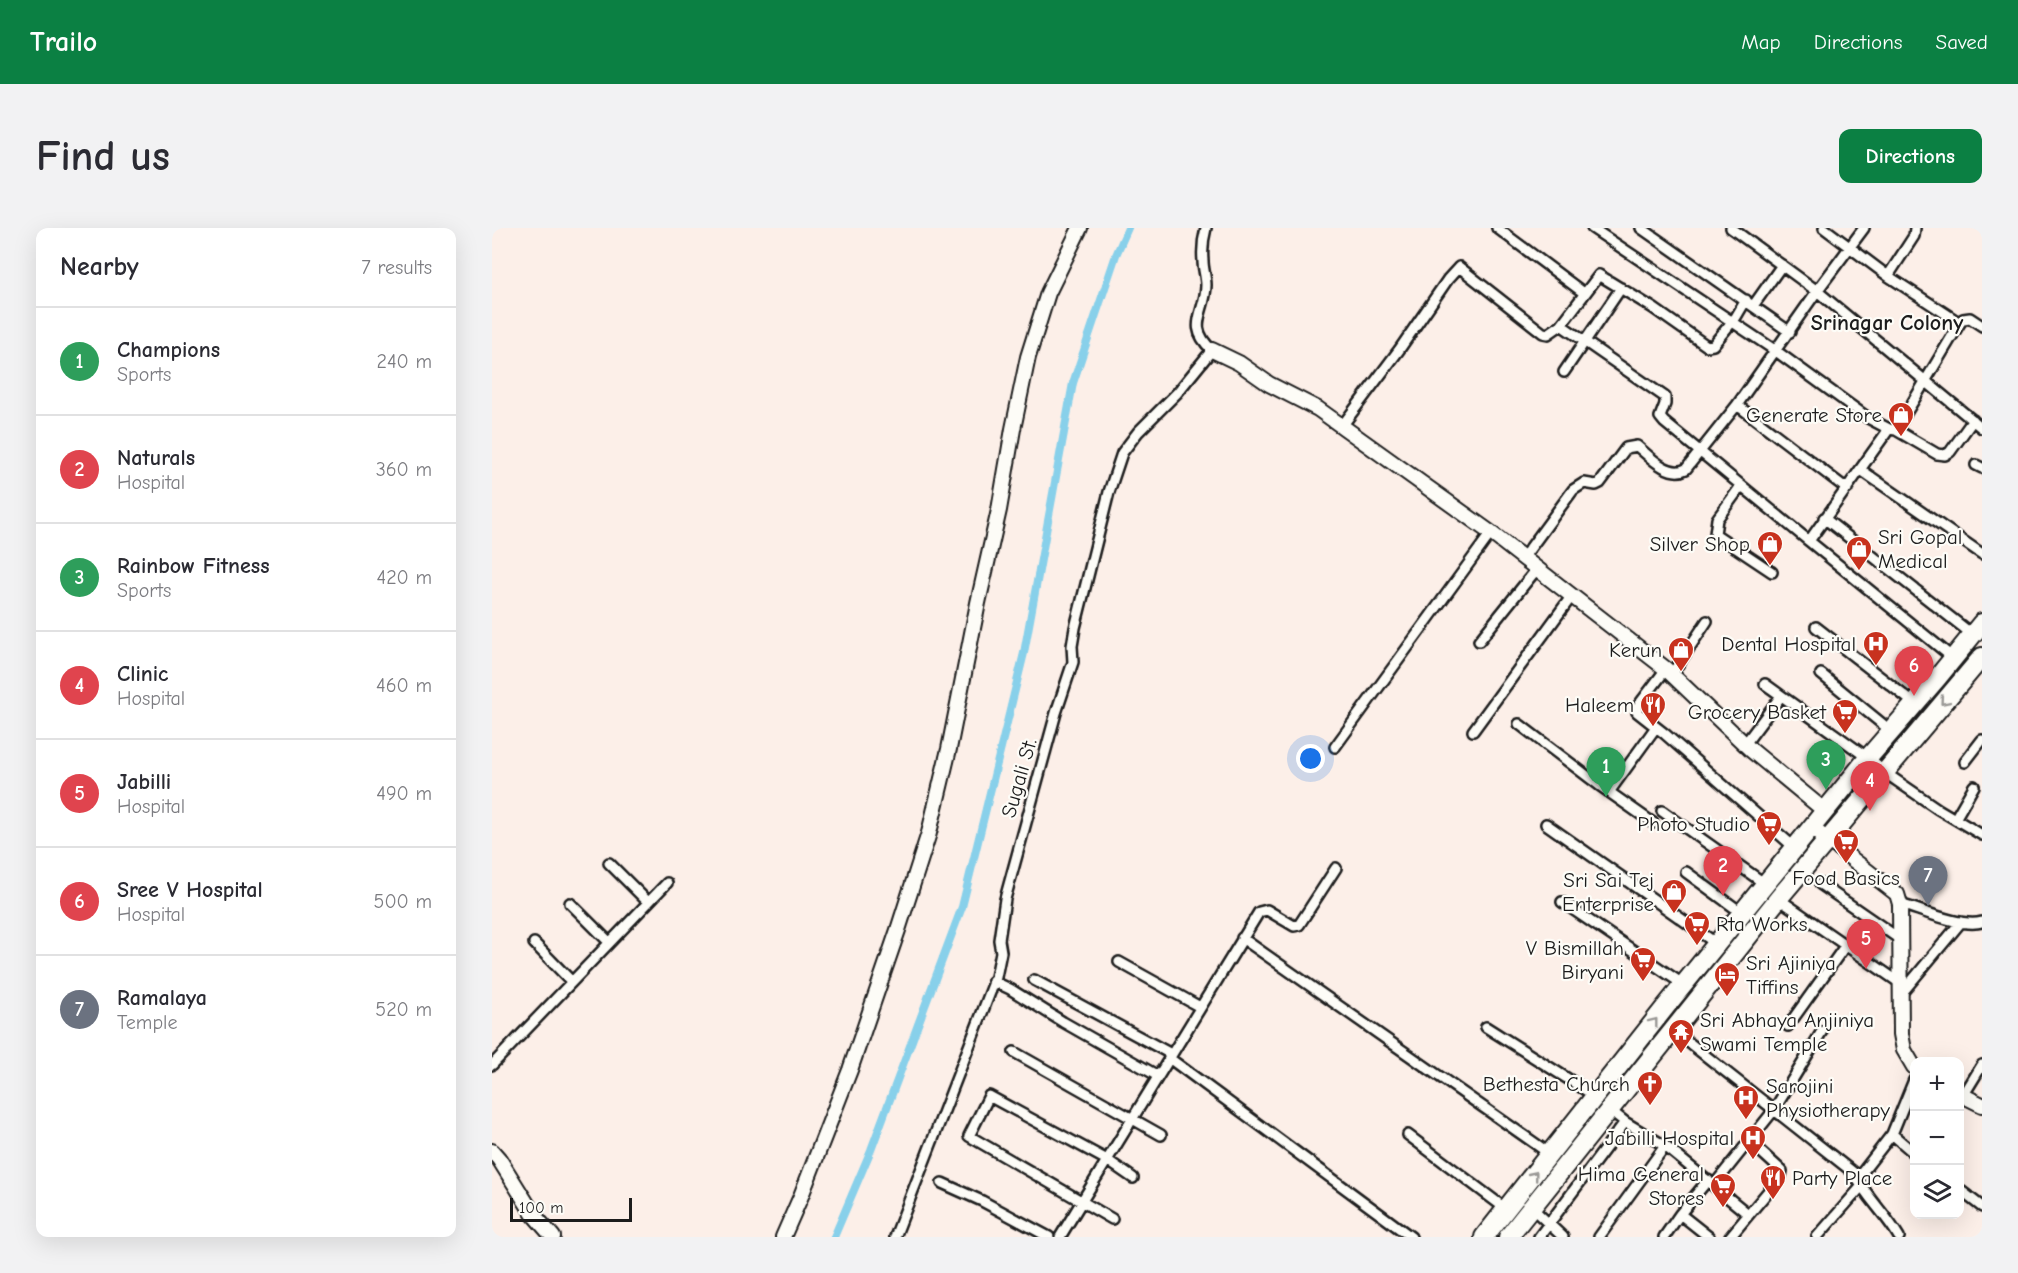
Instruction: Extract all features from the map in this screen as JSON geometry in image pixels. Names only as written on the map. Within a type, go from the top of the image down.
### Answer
[{"type":"highway","points":[[1484,1237],[1811,827],[1978,629]]},
{"type":"highway","points":[[1508,1237],[1826,840],[1981,662]]},
{"type":"street","points":[[783,1237],[850,1070],[929,833],[999,510],[1028,357],[1048,293],[1080,228]]},
{"type":"street","points":[[1206,228],[1203,241],[1206,286],[1197,320],[1201,338],[1212,350],[1318,409],[1491,533],[1669,671],[1745,744],[1825,811]]},
{"type":"street","points":[[1497,228],[1584,292]]},
{"type":"street","points":[[1592,228],[1776,351],[1868,418],[1936,454],[1945,455],[1950,452],[1973,420]]},
{"type":"street","points":[[1641,228],[1790,332]]},
{"type":"street","points":[[1731,228],[1817,291],[1982,428]]},
{"type":"street","points":[[1824,228],[1888,276],[1960,323]]},
{"type":"street","points":[[1523,558],[1573,490],[1584,483],[1596,485],[1600,483],[1626,448],[1637,446],[1660,465],[1680,472],[1686,469],[1737,405],[1864,228]]},
{"type":"street","points":[[1888,276],[1914,236],[1915,228]]},
{"type":"street","points":[[1342,426],[1459,267],[1543,333],[1550,334],[1561,325],[1599,275],[1707,346],[1713,345],[1731,321],[1750,303],[1782,265]]},
{"type":"street","points":[[1564,372],[1621,288]]},
{"type":"street","points":[[1809,541],[1927,381],[1963,319],[1970,318],[1982,326]]},
{"type":"street","points":[[1561,325],[1665,397],[1660,417],[1676,433],[1953,658]]},
{"type":"street","name":"Sugali St.","points":[[896,1237],[996,977],[999,964],[1000,924],[1010,876],[1056,713],[1073,662],[1072,646],[1075,628],[1109,492],[1122,453],[1138,432],[1177,393],[1212,350]]},
{"type":"street","points":[[1737,405],[1847,489]]},
{"type":"street","points":[[1861,470],[1982,554]]},
{"type":"street","points":[[1741,486],[1718,519],[1714,529],[1715,534],[1772,572]]},
{"type":"street","points":[[1824,518],[1978,629]]},
{"type":"street","points":[[1335,747],[1491,533]]},
{"type":"street","points":[[1479,641],[1536,570]]},
{"type":"street","points":[[1473,731],[1571,597]]},
{"type":"street","points":[[1707,621],[1669,671],[1638,706],[1637,712],[1795,848]]},
{"type":"street","points":[[1816,627],[1915,704]]},
{"type":"street","points":[[1821,674],[1891,731]]},
{"type":"street","points":[[1765,684],[1884,772],[1982,835]]},
{"type":"street","points":[[1745,744],[1781,696]]},
{"type":"street","points":[[1519,724],[1653,823]]},
{"type":"street","points":[[1609,792],[1656,727]]},
{"type":"street","points":[[1965,762],[1982,740]]},
{"type":"street","points":[[1955,819],[1974,786]]},
{"type":"street","points":[[1662,811],[1766,884],[1778,899],[1900,988]]},
{"type":"street","points":[[1546,824],[1717,944]]},
{"type":"street","points":[[1811,827],[1897,894],[1900,904],[1901,1034],[1904,1050],[1910,1060]]},
{"type":"street","points":[[609,863],[648,902]]},
{"type":"street","points":[[1060,1237],[1242,938],[1262,910],[1267,910],[1294,926],[1299,925],[1336,868]]},
{"type":"street","points":[[1686,872],[1742,913]]},
{"type":"street","points":[[492,1065],[667,883]]},
{"type":"street","points":[[1820,885],[1901,940]]},
{"type":"street","points":[[1562,902],[1684,985]]},
{"type":"street","points":[[570,903],[609,942]]},
{"type":"street","points":[[1900,904],[1974,925],[1982,922]]},
{"type":"street","points":[[1900,988],[1961,922]]},
{"type":"street","points":[[1242,938],[1550,1154]]},
{"type":"street","points":[[534,943],[571,981]]},
{"type":"street","points":[[1788,1026],[1845,946]]},
{"type":"street","points":[[1119,962],[1200,1007]]},
{"type":"street","points":[[1034,980],[1170,1056],[1411,1237]]},
{"type":"street","points":[[993,981],[1158,1076]]},
{"type":"street","points":[[1486,1027],[1595,1096]]},
{"type":"street","points":[[1673,1030],[1854,1173],[1899,1237]]},
{"type":"street","points":[[1664,1237],[1680,1214],[1750,1142],[1774,1110],[1822,1031]]},
{"type":"street","points":[[1014,1052],[1161,1135]]},
{"type":"street","points":[[1964,1091],[1982,1065]]},
{"type":"street","points":[[1817,1237],[1859,1183],[1892,1134],[1910,1090]]},
{"type":"street","points":[[1112,1219],[969,1136],[989,1096],[1107,1160],[1133,1178]]},
{"type":"street","points":[[1964,1096],[1982,1105]]},
{"type":"street","points":[[1610,1110],[1625,1122],[1665,1146],[1748,1214]]},
{"type":"street","points":[[1539,1237],[1625,1122]]},
{"type":"street","points":[[1892,1134],[1910,1150]]},
{"type":"street","points":[[1408,1135],[1506,1209]]},
{"type":"street","points":[[1730,1237],[1781,1176],[1782,1171],[1750,1142]]},
{"type":"street","points":[[1599,1237],[1665,1146]]},
{"type":"street","points":[[492,1151],[534,1215],[553,1237]]},
{"type":"street","points":[[942,1183],[982,1201],[1049,1237]]},
{"type":"street","points":[[1964,1194],[1982,1206]]},
{"type":"street","points":[[1532,1208],[1563,1237]]},
{"type":"street","points":[[1680,1214],[1709,1237]]},
{"type":"waterway","points":[[834,1237],[871,1150],[962,907],[1024,653],[1073,383],[1116,255],[1128,228]]},
{"type":"place","name":"Generate Store","points":[[1901,438]]},
{"type":"place","name":"Silver Shop","points":[[1770,567]]},
{"type":"place","name":"Sri Gopal Medical","points":[[1859,572]]},
{"type":"place","name":"Dental Hospital","points":[[1876,667]]},
{"type":"place","name":"Kerun","points":[[1681,673]]},
{"type":"place","name":"Sree V Hospital","points":[[1914,696]]},
{"type":"place","name":"Haleem","points":[[1653,728]]},
{"type":"place","name":"Grocery Basket","points":[[1845,735]]},
{"type":"place","name":"Rainbow Fitness","points":[[1826,790]]},
{"type":"place","name":"Champions","points":[[1606,797]]},
{"type":"place","name":"Clinic","points":[[1870,811]]},
{"type":"place","name":"Photo Studio","points":[[1769,847]]},
{"type":"place","name":"Food Basics","points":[[1846,865]]},
{"type":"place","name":"Naturals","points":[[1723,896]]},
{"type":"place","name":"Ramalaya","points":[[1928,906]]},
{"type":"place","name":"Sri Sai Tej Enterprise","points":[[1674,915]]},
{"type":"place","name":"Rta Works","points":[[1697,947]]},
{"type":"place","name":"Jabilli","points":[[1866,969]]},
{"type":"place","name":"V Bismillah Biryani","points":[[1643,983]]},
{"type":"place","name":"Sri Ajiniya Tiffins","points":[[1727,998]]},
{"type":"place","name":"Sri Abhaya Anjiniya Swami Temple","points":[[1681,1055]]},
{"type":"place","name":"Bethesta Church","points":[[1650,1107]]},
{"type":"place","name":"Sarojini Physiotherapy","points":[[1746,1121]]},
{"type":"place","name":"Jabilli Hospital","points":[[1753,1161]]},
{"type":"place","name":"Party Place","points":[[1773,1201]]},
{"type":"place","name":"Hima General Stores","points":[[1723,1209]]},
{"type":"district","name":"Srinagar Colony","points":[[1887,322]]}]
